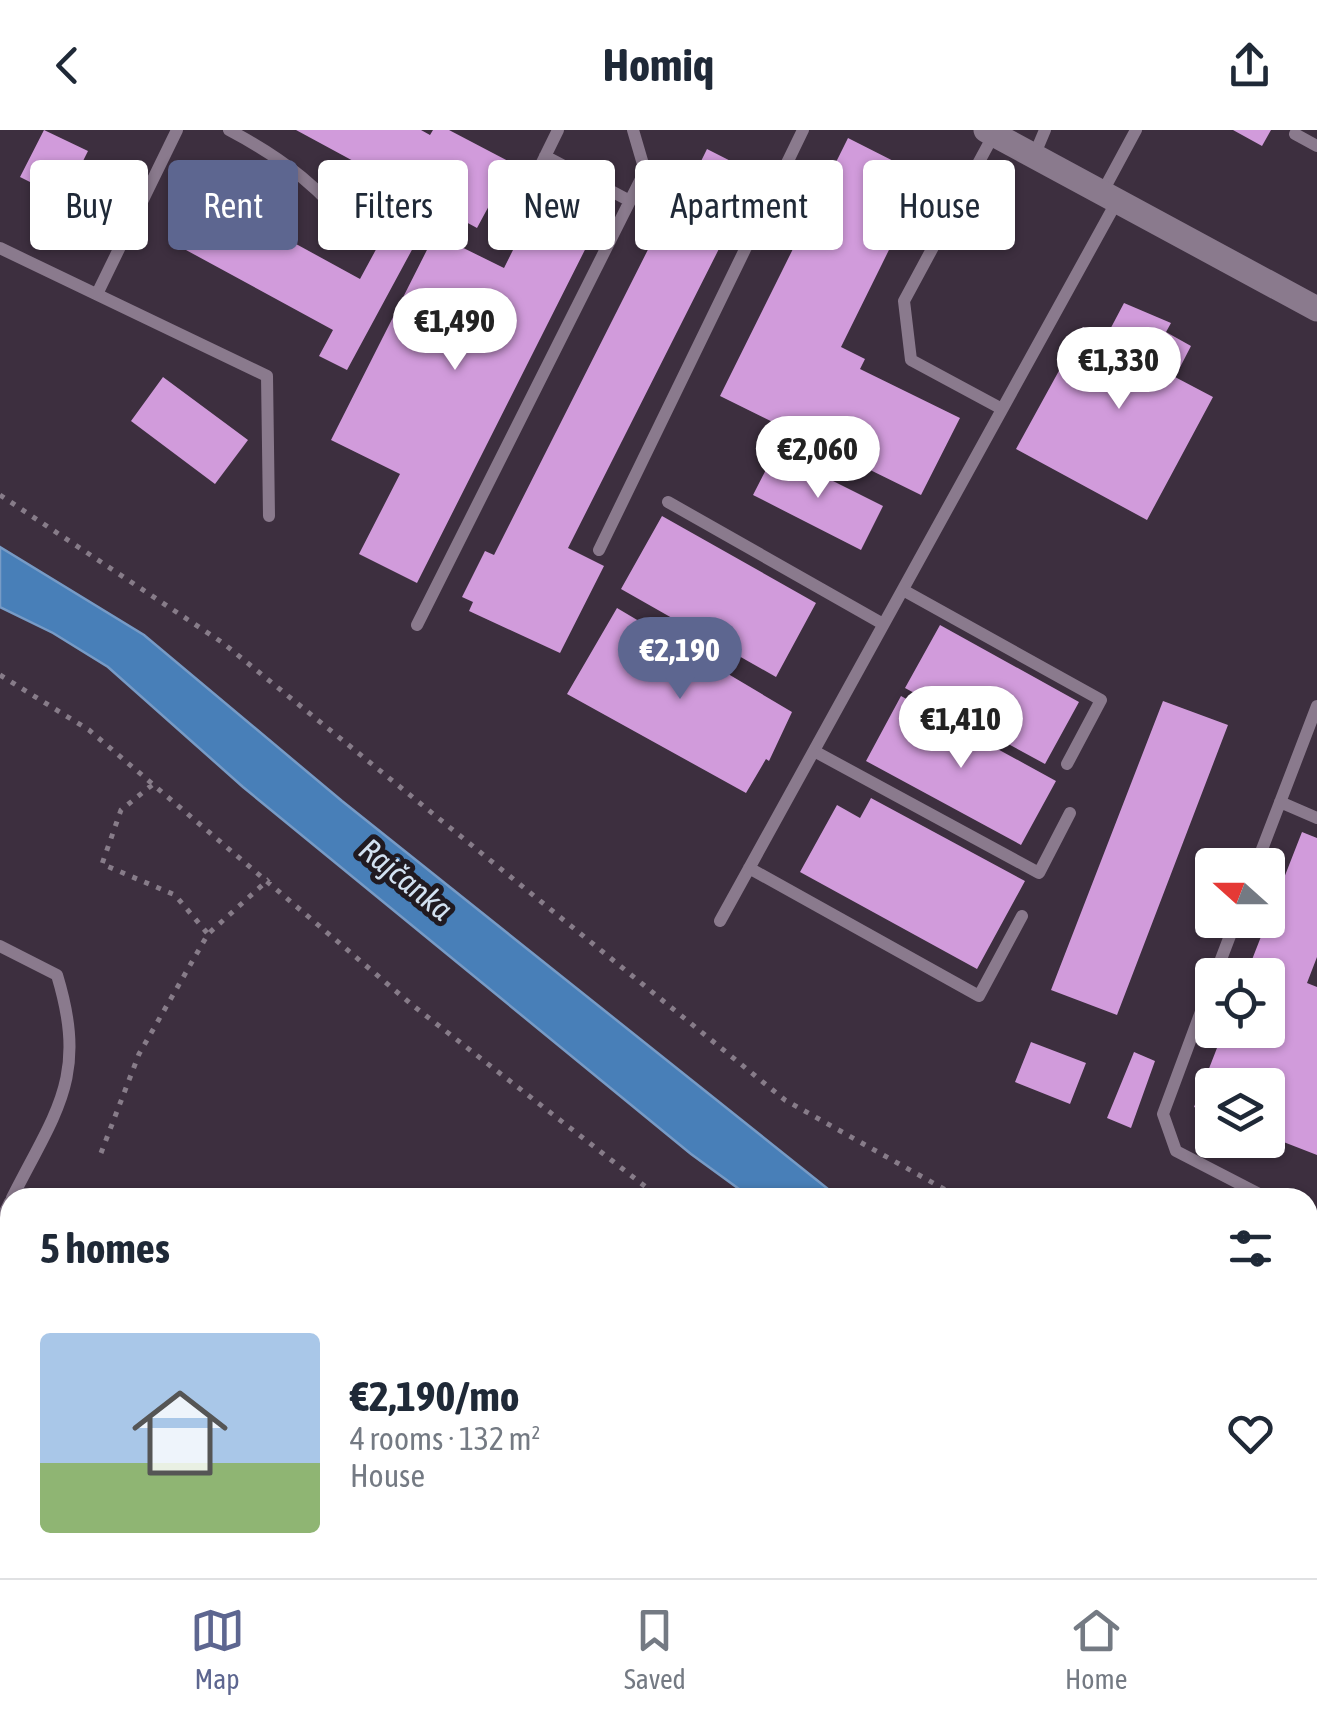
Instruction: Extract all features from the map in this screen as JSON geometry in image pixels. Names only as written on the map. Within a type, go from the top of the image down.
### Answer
[{"type":"street","points":[[990,132],[1317,309]]},
{"type":"lane","points":[[97,294],[176,130]]},
{"type":"lane","points":[[229,130],[262,147],[318,189]]},
{"type":"lane","points":[[544,160],[558,130]]},
{"type":"lane","points":[[418,624],[645,171],[633,130]]},
{"type":"lane","points":[[599,550],[803,130]]},
{"type":"lane","points":[[1034,156],[1045,130]]},
{"type":"lane","points":[[720,921],[1002,409],[1109,197],[1136,130]]},
{"type":"lane","points":[[990,132],[904,300],[911,360],[1002,409]]},
{"type":"lane","points":[[1295,134],[1317,146]]},
{"type":"lane","points":[[546,156],[630,200]]},
{"type":"lane","points":[[0,248],[267,376],[269,516]]},
{"type":"lane","points":[[668,502],[883,624]]},
{"type":"lane","points":[[903,590],[1101,700],[1067,764]]},
{"type":"lane","points":[[1262,848],[1317,706]]},
{"type":"lane","points":[[814,750],[1039,873],[1070,813]]},
{"type":"lane","points":[[1280,802],[1317,818]]},
{"type":"lane","points":[[749,868],[979,996],[1022,916]]},
{"type":"lane","points":[[0,946],[57,975],[72,1024],[68,1085],[17,1188]]},
{"type":"lane","points":[[1195,1028],[1163,1114],[1176,1151],[1248,1188]]},
{"type":"path","points":[[0,495],[223,642],[785,1100],[942,1188]]},
{"type":"path","points":[[0,676],[89,730],[410,1004],[647,1188]]},
{"type":"path","points":[[153,784],[121,810],[102,864],[175,895],[208,934]]},
{"type":"path","points":[[102,1153],[139,1054],[208,934],[268,879]]},
{"type":"water","name":"Rajčanka","points":[[0,547],[144,635],[342,801],[827,1188],[738,1188],[243,787],[108,667],[53,633],[0,607]]},
{"type":"building","points":[[44,130],[88,151],[84,160],[30,160],[30,182],[20,177]]},
{"type":"building","points":[[296,130],[421,130],[430,135],[433,130],[449,130],[506,160],[488,160],[488,208],[477,228],[468,223],[468,160],[351,160]]},
{"type":"building","points":[[1233,130],[1271,130],[1262,146]]},
{"type":"building","points":[[848,138],[891,160],[863,160],[863,250],[889,250],[841,347],[865,359],[860,369],[960,418],[921,495],[720,396],[792,250],[843,250],[843,160],[837,160]]},
{"type":"building","points":[[707,149],[729,160],[702,160]]},
{"type":"building","points":[[298,245],[360,279],[376,250],[412,250],[347,370],[319,356],[333,330],[186,250],[298,250]]},
{"type":"building","points":[[427,250],[467,250],[504,268],[513,250],[585,250],[417,583],[359,554],[400,474],[331,440]]},
{"type":"building","points":[[648,250],[718,250],[568,548],[604,566],[560,653],[469,611],[473,602],[462,597],[485,551],[494,555]]},
{"type":"building","points":[[1124,303],[1171,323],[1166,332],[1191,346],[1175,377],[1213,397],[1147,520],[1016,449],[1083,327],[1105,339]]},
{"type":"building","points":[[163,377],[248,440],[215,484],[131,421]]},
{"type":"building","points":[[775,452],[883,506],[861,550],[753,495]]},
{"type":"building","points":[[662,516],[816,603],[776,677],[621,589]]},
{"type":"building","points":[[617,608],[792,712],[769,761],[766,759],[746,793],[567,694]]},
{"type":"building","points":[[940,625],[1079,702],[1045,764],[905,688]]},
{"type":"building","points":[[901,696],[1056,781],[1021,845],[866,761]]},
{"type":"building","points":[[1163,701],[1228,725],[1117,1015],[1051,990]]},
{"type":"building","points":[[871,798],[1025,881],[977,969],[800,872],[837,805],[860,818]]},
{"type":"building","points":[[1302,832],[1317,838],[1317,957],[1307,983],[1317,987],[1317,1155],[1285,1143],[1285,1068],[1209,1068],[1217,1048],[1285,1048],[1285,958],[1253,958],[1260,938],[1285,938],[1285,875]]},
{"type":"building","points":[[1031,1042],[1086,1063],[1070,1104],[1015,1082]]},
{"type":"building","points":[[1134,1052],[1155,1061],[1131,1128],[1107,1118]]}]
